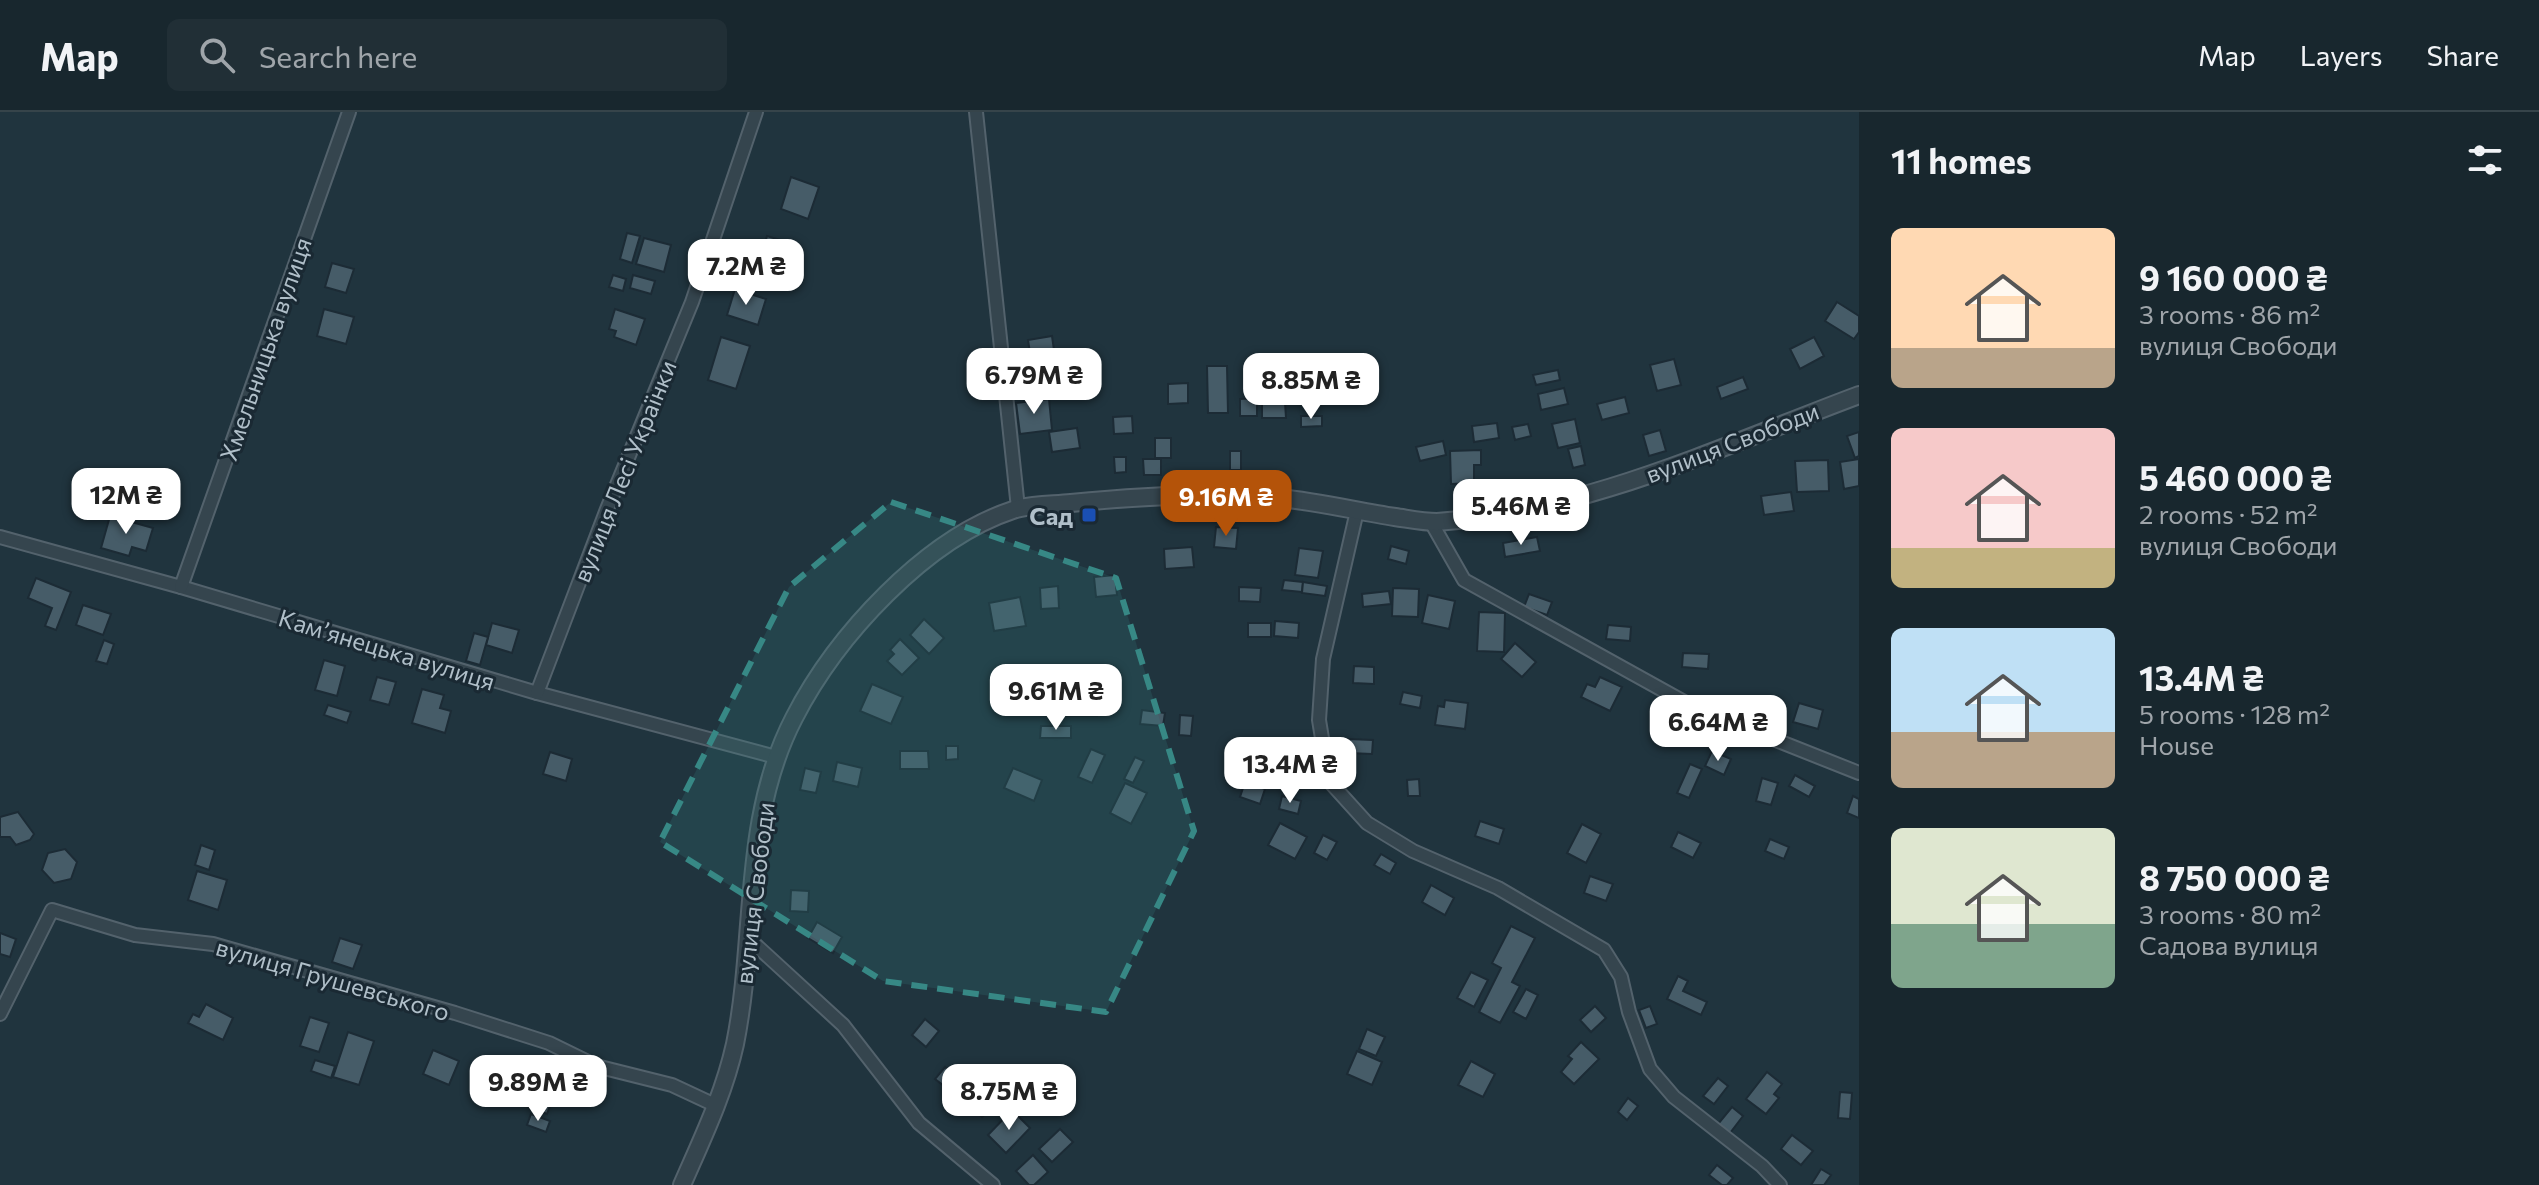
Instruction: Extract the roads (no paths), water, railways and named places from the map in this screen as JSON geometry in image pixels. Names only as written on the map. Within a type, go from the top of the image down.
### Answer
[{"type":"street","name":"Хмельницька вулиця","points":[[181,587],[349,112]]},
{"type":"street","name":"вулиця Лесі Українки","points":[[537,693],[607,509],[692,302],[756,112]]},
{"type":"street","points":[[976,112],[1018,508]]},
{"type":"street","name":"вулиця Свободи","points":[[682,1185],[717,1106],[734,1046],[757,829],[776,757],[795,715],[842,642],[915,568],[970,527],[1018,508],[1143,496],[1280,498],[1431,522],[1500,515],[1612,486],[1859,395]]},
{"type":"street","points":[[1357,511],[1323,659],[1319,720],[1329,781],[1367,823],[1413,851],[1498,888],[1604,950],[1621,977],[1629,1012],[1650,1069],[1674,1097],[1762,1166],[1780,1185]]},
{"type":"street","points":[[1431,522],[1464,580],[1695,708],[1859,773]]},
{"type":"street","name":"Камʼянецька вулиця","points":[[0,537],[181,587],[537,693],[776,757]]},
{"type":"street","name":"вулиця Грушевського","points":[[0,1014],[52,910],[135,935],[213,944],[455,1013],[549,1043],[596,1066],[672,1085],[717,1106]]},
{"type":"street","points":[[747,937],[843,1025],[919,1123],[993,1185]]},
{"type":"place","name":"Сад","points":[[1089,515]]}]
